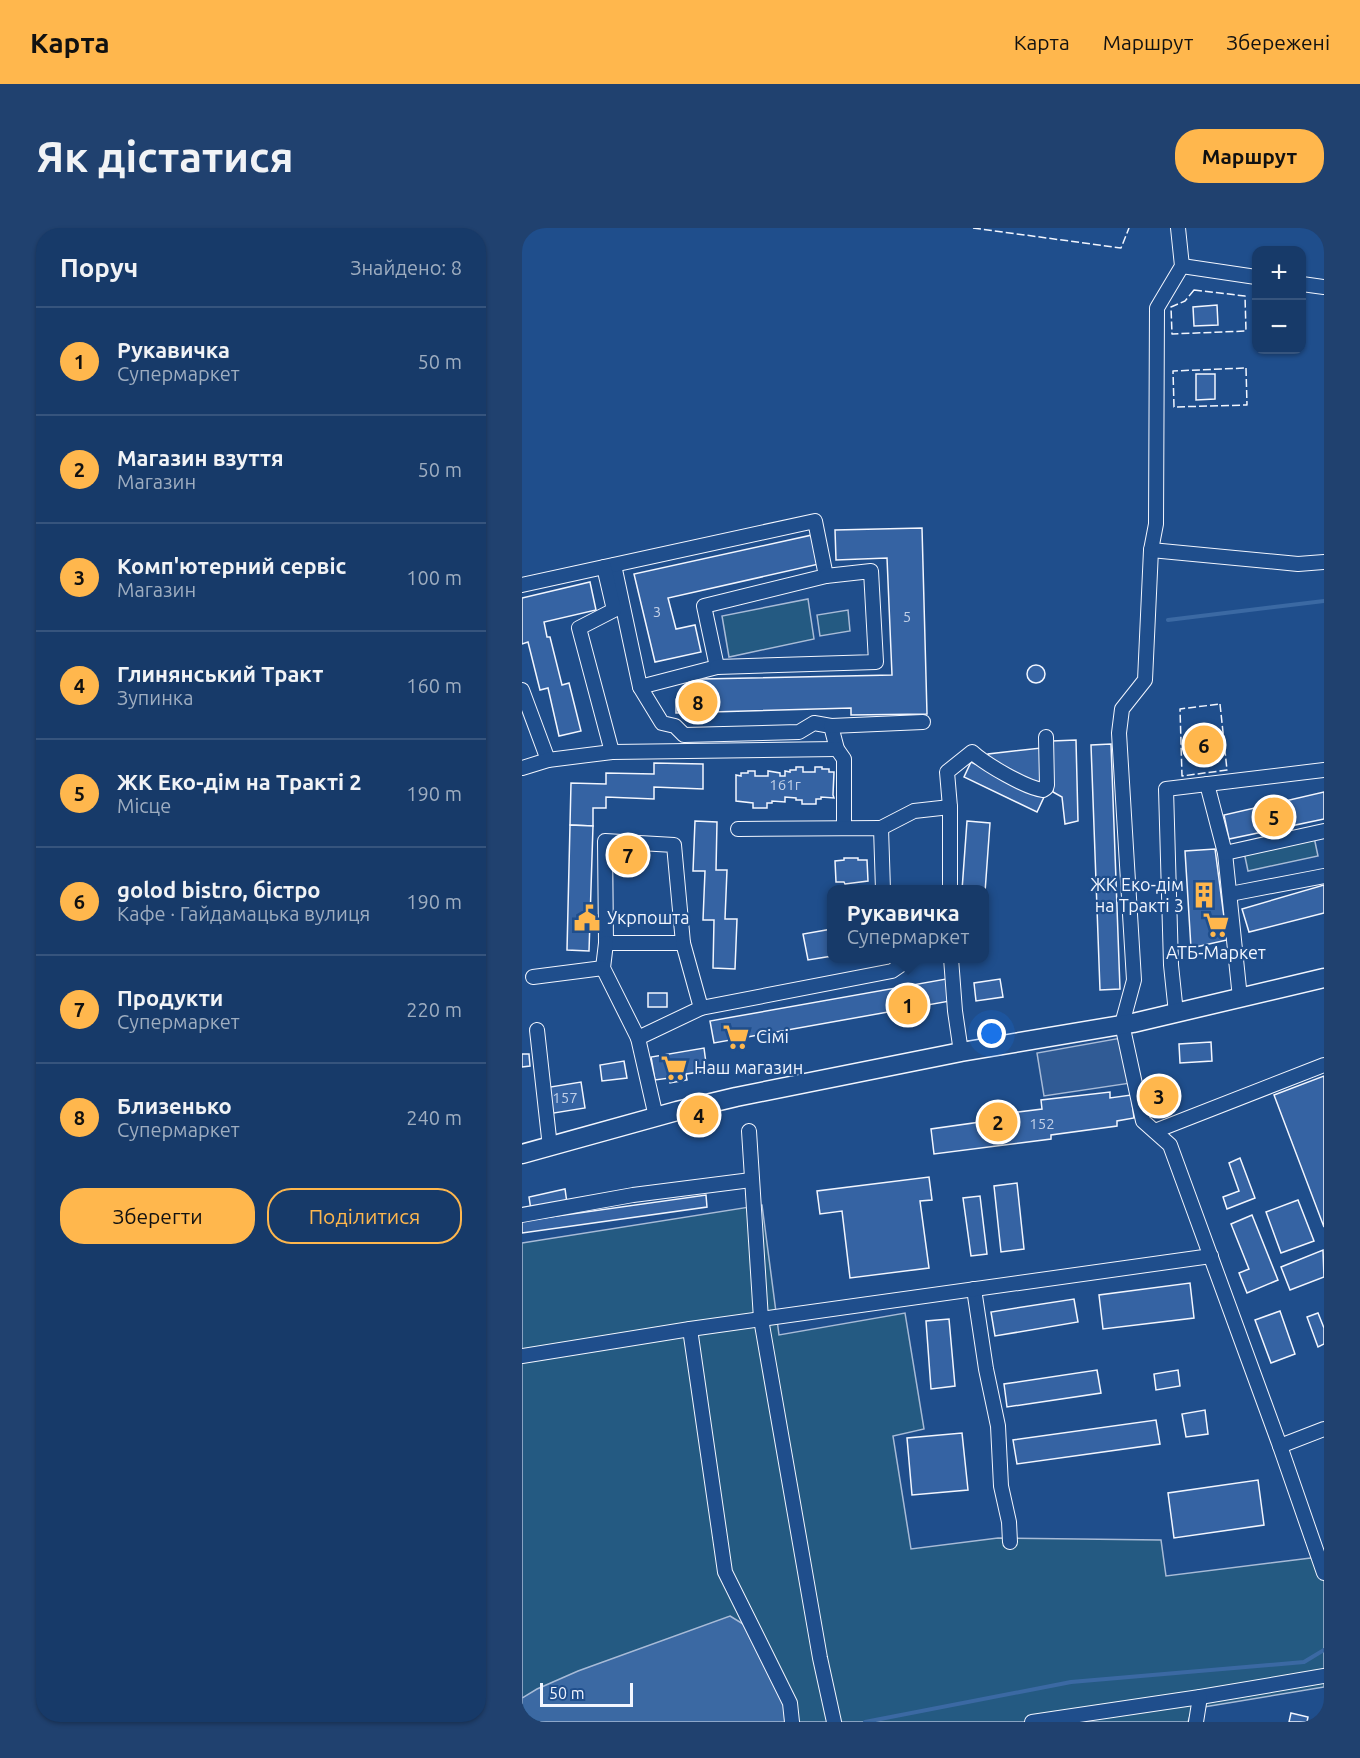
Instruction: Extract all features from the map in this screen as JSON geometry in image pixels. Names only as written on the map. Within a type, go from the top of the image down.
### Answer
[{"type":"main road","points":[[522,1154],[736,1097],[961,1052],[1128,1023],[1324,978]]},
{"type":"street","points":[[1178,228],[1182,266],[1157,308],[1156,524],[1151,550],[1145,680],[1122,709],[1119,733],[1134,980],[1128,1023],[1143,1120],[1170,1145],[1324,1573]]},
{"type":"street","points":[[1182,266],[1252,276]]},
{"type":"street","points":[[1306,285],[1324,287]]},
{"type":"street","points":[[522,585],[815,521],[826,576]]},
{"type":"street","points":[[1151,550],[1298,564],[1324,562]]},
{"type":"street","points":[[609,566],[640,687],[662,723],[675,726],[684,735],[800,732],[814,723],[831,726],[923,722]]},
{"type":"street","points":[[609,566],[614,610],[579,628],[612,752]]},
{"type":"street","points":[[640,687],[717,667],[876,662],[872,571],[826,576],[704,606],[717,667]]},
{"type":"street","points":[[522,690],[548,760]]},
{"type":"street","points":[[831,726],[837,749],[844,759],[844,828]]},
{"type":"street","points":[[950,885],[950,807],[947,772],[972,752],[980,759],[1025,784],[1040,790],[1046,788],[1046,737]]},
{"type":"street","points":[[522,768],[548,760],[612,752],[837,749]]},
{"type":"street","points":[[1176,1013],[1171,965],[1166,789],[1324,770]]},
{"type":"street","points":[[1207,784],[1226,853],[1240,998]]},
{"type":"street","points":[[738,829],[881,828],[914,811],[950,807]]},
{"type":"street","points":[[881,828],[883,885]]},
{"type":"street","points":[[1226,853],[1324,831]]},
{"type":"street","points":[[656,1117],[638,1038],[603,969],[606,943],[605,842],[674,845],[683,943],[701,1008]]},
{"type":"street","points":[[1230,894],[1324,876]]},
{"type":"street","points":[[606,943],[683,943]]},
{"type":"street","points":[[951,963],[961,1052]]},
{"type":"street","points":[[638,1038],[701,1008],[891,965]]},
{"type":"street","points":[[533,977],[603,969]]},
{"type":"street","points":[[537,1030],[550,1147]]},
{"type":"street","points":[[1155,1131],[1324,1065]]},
{"type":"street","points":[[749,1131],[761,1319],[818,1647],[834,1722]]},
{"type":"street","points":[[522,1215],[633,1195],[751,1180]]},
{"type":"street","points":[[522,1356],[690,1329],[1210,1256]]},
{"type":"street","points":[[974,1289],[986,1370],[998,1425],[1001,1486],[1009,1522],[1010,1542]]},
{"type":"street","points":[[690,1329],[725,1572],[790,1703],[792,1722]]},
{"type":"street","points":[[1280,1446],[1324,1429]]},
{"type":"street","points":[[1032,1722],[1324,1676]]},
{"type":"street","points":[[1196,1722],[1200,1697]]},
{"type":"shaded area","points":[[808,599],[814,639],[729,657],[722,616]]},
{"type":"shaded area","points":[[848,610],[850,631],[820,636],[817,615]]},
{"type":"shaded area","points":[[1314,837],[1318,856],[1248,871],[1244,852]]},
{"type":"shaded area","points":[[1121,1038],[1131,1083],[1044,1096],[1037,1053]]},
{"type":"shaded area","points":[[762,1205],[779,1335],[905,1313],[924,1429],[893,1436],[911,1549],[998,1538],[1161,1540],[1166,1576],[1319,1557],[1324,1552],[1324,1687],[1192,1709],[1188,1722],[522,1722],[522,1243]]},
{"type":"shaded area","points":[[730,1616],[748,1627],[756,1649],[776,1677],[788,1722],[522,1722],[522,1698],[537,1689],[578,1671]]},
{"type":"building","points":[[1217,305],[1218,325],[1194,326],[1193,307]]},
{"type":"building","points":[[1196,374],[1215,374],[1215,399],[1196,400]]},
{"type":"building","points":[[922,528],[927,714],[851,715],[851,708],[676,713],[676,699],[701,679],[892,675],[887,558],[836,560],[835,530]]},
{"type":"building","points":[[812,535],[819,564],[668,598],[676,629],[695,625],[701,652],[655,662],[634,574]]},
{"type":"building","points":[[590,582],[596,610],[544,622],[562,685],[569,683],[581,731],[559,736],[548,688],[540,690],[528,642],[522,644],[522,598]]},
{"type":"building","points":[[1032,665],[1040,665],[1045,670],[1043,681],[1032,683],[1027,678],[1027,670]]},
{"type":"building","points":[[1076,740],[1078,821],[1065,824],[1062,797],[1053,792],[1052,741]]},
{"type":"building","points":[[1111,744],[1120,989],[1100,990],[1091,745]]},
{"type":"building","points":[[1041,748],[1042,782],[1029,783],[988,758],[988,754]]},
{"type":"building","points":[[971,762],[1044,797],[1037,812],[964,777]]},
{"type":"building","points":[[654,763],[703,764],[703,789],[654,787],[654,799],[606,797],[606,808],[593,808],[593,826],[570,825],[571,783],[606,784],[606,773],[654,774]]},
{"type":"building","points":[[796,767],[803,767],[803,772],[815,772],[815,767],[822,767],[822,769],[829,769],[829,772],[834,772],[834,798],[821,797],[821,799],[816,799],[816,804],[802,804],[802,800],[785,797],[785,802],[767,803],[767,808],[753,808],[753,803],[736,801],[736,775],[741,776],[741,773],[755,771],[755,776],[768,776],[768,771],[785,776],[785,771],[796,770]]},
{"type":"building","points":[[1324,792],[1324,819],[1229,839],[1224,815]]},
{"type":"building","points":[[695,821],[717,822],[716,870],[727,870],[725,919],[737,919],[735,969],[713,968],[714,920],[703,920],[705,871],[693,871]]},
{"type":"building","points":[[967,821],[990,823],[986,885],[962,885]]},
{"type":"building","points":[[570,825],[593,826],[589,951],[567,950]]},
{"type":"building","name":"ЖК Еко-дім на Тракті 3","points":[[1215,849],[1227,940],[1191,948],[1185,851]]},
{"type":"building","points":[[844,858],[867,860],[868,881],[845,884],[836,882],[835,861],[844,860]]},
{"type":"building","points":[[1324,885],[1324,913],[1249,932],[1242,909]]},
{"type":"building","points":[[827,930],[827,957],[808,960],[803,934]]},
{"type":"building","points":[[946,979],[950,1001],[714,1043],[710,1021]]},
{"type":"building","points":[[1000,979],[1003,997],[976,1001],[974,983]]},
{"type":"building","points":[[648,993],[667,993],[667,1007],[648,1007]]},
{"type":"building","points":[[1211,1042],[1212,1061],[1180,1063],[1179,1044]]},
{"type":"building","points":[[704,1048],[707,1071],[686,1074],[687,1080],[670,1083],[669,1078],[655,1080],[651,1057]]},
{"type":"building","points":[[522,1054],[529,1054],[530,1066],[522,1067]]},
{"type":"building","points":[[624,1061],[627,1078],[602,1081],[600,1065]]},
{"type":"building","points":[[1324,1076],[1324,1227],[1274,1095]]},
{"type":"building","points":[[581,1082],[585,1108],[548,1114],[544,1088]]},
{"type":"building","points":[[1110,1092],[1110,1098],[1131,1095],[1134,1118],[1117,1121],[1117,1126],[1051,1135],[1051,1139],[934,1154],[931,1129],[987,1121],[986,1116],[1042,1109],[1041,1100]]},
{"type":"building","points":[[1240,1158],[1255,1198],[1227,1209],[1223,1197],[1239,1191],[1229,1163]]},
{"type":"building","points":[[929,1177],[932,1200],[920,1201],[929,1268],[850,1278],[842,1211],[820,1214],[817,1191]]},
{"type":"building","points":[[1017,1183],[1024,1249],[1001,1252],[994,1186]]},
{"type":"building","points":[[565,1189],[567,1203],[531,1210],[529,1197]]},
{"type":"building","points":[[706,1195],[707,1207],[522,1233],[522,1221]]},
{"type":"building","points":[[980,1196],[987,1254],[971,1256],[963,1198]]},
{"type":"building","points":[[1298,1200],[1314,1241],[1281,1253],[1266,1212]]},
{"type":"building","points":[[1252,1215],[1278,1280],[1247,1293],[1239,1273],[1249,1269],[1231,1224]]},
{"type":"building","points":[[1323,1250],[1324,1277],[1290,1290],[1281,1267]]},
{"type":"building","points":[[1190,1283],[1194,1318],[1103,1329],[1099,1295]]},
{"type":"building","points":[[1074,1299],[1078,1322],[995,1336],[991,1312]]},
{"type":"building","points":[[1280,1311],[1295,1354],[1271,1363],[1255,1320]]},
{"type":"building","points":[[1318,1313],[1324,1328],[1324,1344],[1318,1347],[1307,1317]]},
{"type":"building","points":[[949,1319],[955,1386],[931,1389],[926,1321]]},
{"type":"building","points":[[1097,1370],[1101,1393],[1007,1407],[1004,1384]]},
{"type":"building","points":[[1178,1370],[1180,1386],[1156,1390],[1154,1374]]},
{"type":"building","points":[[1205,1410],[1208,1434],[1186,1437],[1182,1414]]},
{"type":"building","points":[[1156,1420],[1160,1444],[1017,1464],[1013,1440]]},
{"type":"building","points":[[962,1433],[968,1490],[912,1495],[907,1438]]},
{"type":"building","points":[[1258,1480],[1264,1525],[1174,1538],[1168,1493]]},
{"type":"building","points":[[1291,1713],[1308,1717],[1307,1722],[1289,1722]]},
{"type":"waterway","points":[[1168,620],[1324,601]]},
{"type":"waterway","points":[[865,1722],[1071,1682],[1304,1662],[1324,1650]]},
{"type":"fence","points":[[973,228],[1121,248],[1129,228]]},
{"type":"fence","points":[[1194,290],[1245,296],[1246,331],[1172,334],[1171,307],[1185,301],[1194,290]]},
{"type":"fence","points":[[1246,368],[1247,405],[1174,407],[1173,371],[1246,368]]},
{"type":"fence","points":[[1220,704],[1227,770],[1182,776],[1180,709],[1220,704]]},
{"type":"place","name":"Близенько","points":[[698,702]]},
{"type":"place","name":"golod bistro, бістро","points":[[1204,745]]},
{"type":"place","name":"ЖК Еко-дім на Тракті 2","points":[[1274,817]]},
{"type":"place","name":"Продукти","points":[[628,855]]},
{"type":"place","name":"ЖК Еко-дім на Тракті 3","points":[[1204,895]]},
{"type":"place","name":"Укрпошта","points":[[587,918]]},
{"type":"place","name":"АТБ-Маркет","points":[[1216,925]]},
{"type":"place","name":"Рукавичка","points":[[908,1005]]},
{"type":"place","name":"Сімі","points":[[736,1037]]},
{"type":"place","name":"Наш магазин","points":[[674,1068]]},
{"type":"place","name":"Комп'ютерний сервіс","points":[[1159,1096]]},
{"type":"place","name":"Глинянський Тракт","points":[[699,1115]]},
{"type":"place","name":"Магазин взуття","points":[[998,1122]]}]
